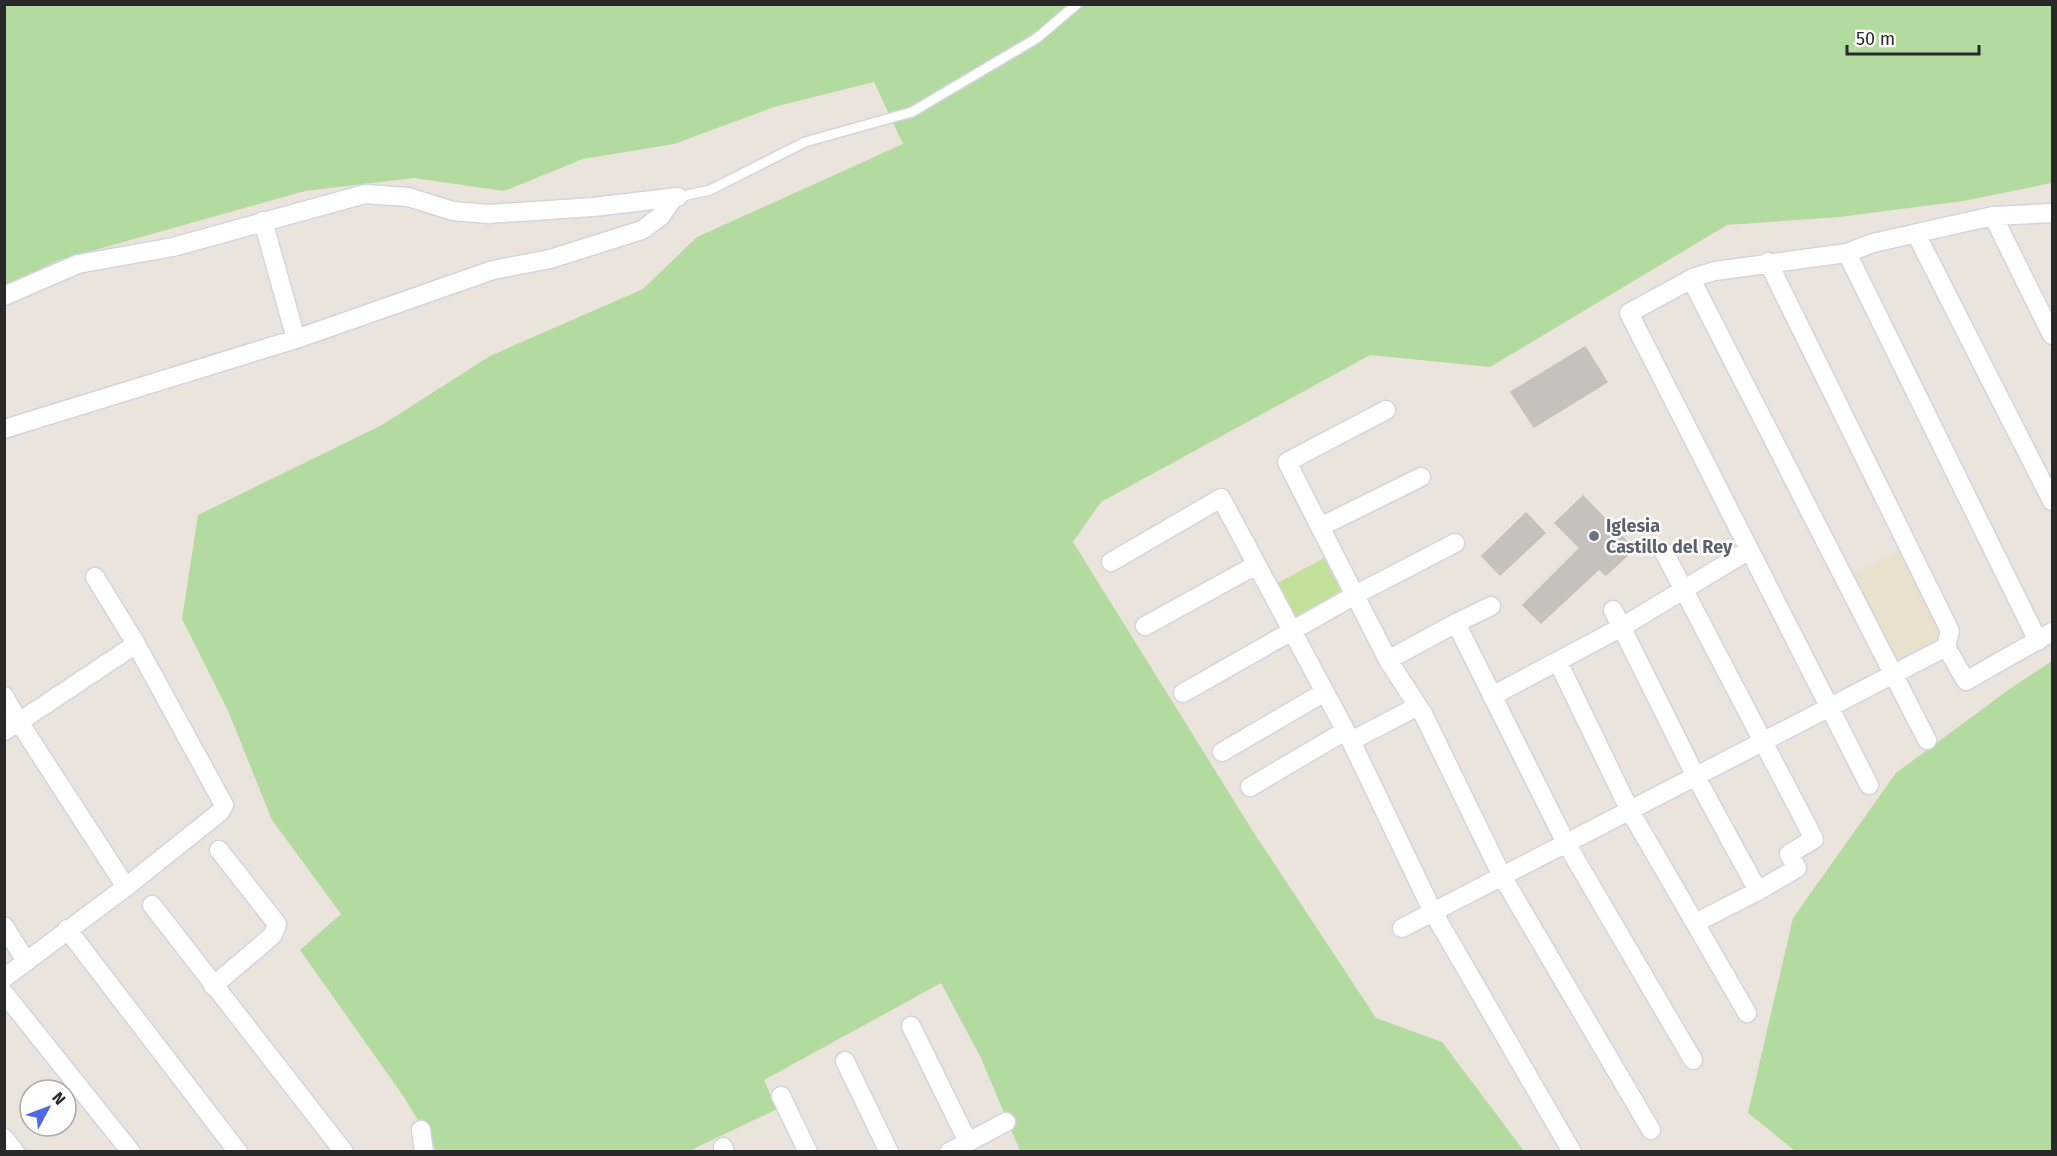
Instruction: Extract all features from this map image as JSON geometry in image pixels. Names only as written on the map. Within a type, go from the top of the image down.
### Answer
[{"type":"street","points":[[4,296],[78,264],[173,248],[365,194],[408,197],[453,211],[488,214],[593,207],[676,197]]},
{"type":"street","points":[[4,429],[296,339],[402,299],[493,270],[550,259],[642,230],[661,216],[676,197]]},
{"type":"street","points":[[1869,785],[1629,313],[1691,279],[1715,271],[1847,253],[1873,243],[1993,216],[2052,213]]},
{"type":"street","points":[[1993,216],[2052,335]]},
{"type":"street","points":[[263,221],[296,339]]},
{"type":"street","points":[[1916,234],[2052,501]]},
{"type":"street","points":[[1768,262],[1950,631],[1946,647],[1966,681],[2045,636],[1847,253]]},
{"type":"street","points":[[1691,279],[1927,740]]},
{"type":"street","points":[[1386,410],[1287,462],[1388,660],[1421,710],[1502,876],[1651,1130]]},
{"type":"street","points":[[1320,527],[1421,477]]},
{"type":"street","points":[[1111,562],[1221,498],[1323,693],[1348,736],[1433,912],[1572,1152]]},
{"type":"street","points":[[1184,693],[1355,595],[1455,543]]},
{"type":"street","points":[[1492,696],[1622,627],[1749,549]]},
{"type":"street","points":[[1664,552],[1814,839],[1789,854],[1797,868],[1695,923]]},
{"type":"street","points":[[1145,626],[1256,565]]},
{"type":"street","points":[[4,978],[126,887],[220,812],[224,805],[136,644],[95,577]]},
{"type":"street","points":[[1388,660],[1491,606]]},
{"type":"street","points":[[1613,610],[1696,777],[1758,891]]},
{"type":"street","points":[[1456,623],[1566,843],[1694,1060]]},
{"type":"street","points":[[11,727],[136,644]]},
{"type":"street","points":[[1402,928],[1946,647]]},
{"type":"street","points":[[1558,662],[1630,811],[1747,1013]]},
{"type":"street","points":[[1222,752],[1323,693]]},
{"type":"street","points":[[4,696],[11,727],[126,887]]},
{"type":"street","points":[[1250,787],[1348,736],[1421,710]]},
{"type":"street","points":[[213,986],[273,935],[277,924],[219,850]]},
{"type":"street","points":[[152,905],[344,1152]]},
{"type":"street","points":[[4,926],[26,961]]},
{"type":"street","points":[[67,929],[238,1152]]},
{"type":"street","points":[[4,993],[131,1152]]},
{"type":"street","points":[[911,1026],[968,1142]]},
{"type":"street","points":[[845,1061],[889,1152]]},
{"type":"street","points":[[781,1096],[808,1152]]},
{"type":"street","points":[[950,1152],[1006,1122]]},
{"type":"street","points":[[421,1130],[424,1152]]},
{"type":"street","points":[[4,1138],[15,1152]]},
{"type":"lane","points":[[676,197],[710,190],[805,142],[912,112],[1036,38],[1077,4]]},
{"type":"shaded area","points":[[1903,548],[1945,632],[1943,639],[1895,666],[1850,575]]},
{"type":"green space","points":[[5,5],[2052,5],[2052,183],[1963,201],[1839,217],[1727,225],[1490,367],[1370,355],[1101,502],[1073,542],[1254,833],[1376,1018],[1442,1042],[1524,1151],[1020,1151],[981,1058],[941,983],[764,1080],[777,1109],[689,1151],[436,1151],[404,1097],[300,950],[341,914],[272,820],[229,713],[182,619],[198,515],[382,425],[490,356],[643,289],[697,237],[903,144],[874,82],[774,107],[674,144],[583,159],[504,191],[414,178],[305,191],[56,261],[5,288]]},
{"type":"green space","points":[[1324,558],[1341,591],[1292,619],[1274,585]]},
{"type":"green space","points":[[2052,661],[2052,1151],[1795,1151],[1748,1113],[1793,918],[1896,773],[2011,688]]},
{"type":"building","points":[[1585,347],[1607,382],[1534,427],[1511,392]]},
{"type":"building","points":[[1583,496],[1634,549],[1606,575],[1599,569],[1541,623],[1523,605],[1580,548],[1555,523]]},
{"type":"building","points":[[1526,513],[1545,533],[1500,575],[1482,556]]},
{"type":"place","name":"Iglesia Castillo del Rey","points":[[1594,536]]}]
